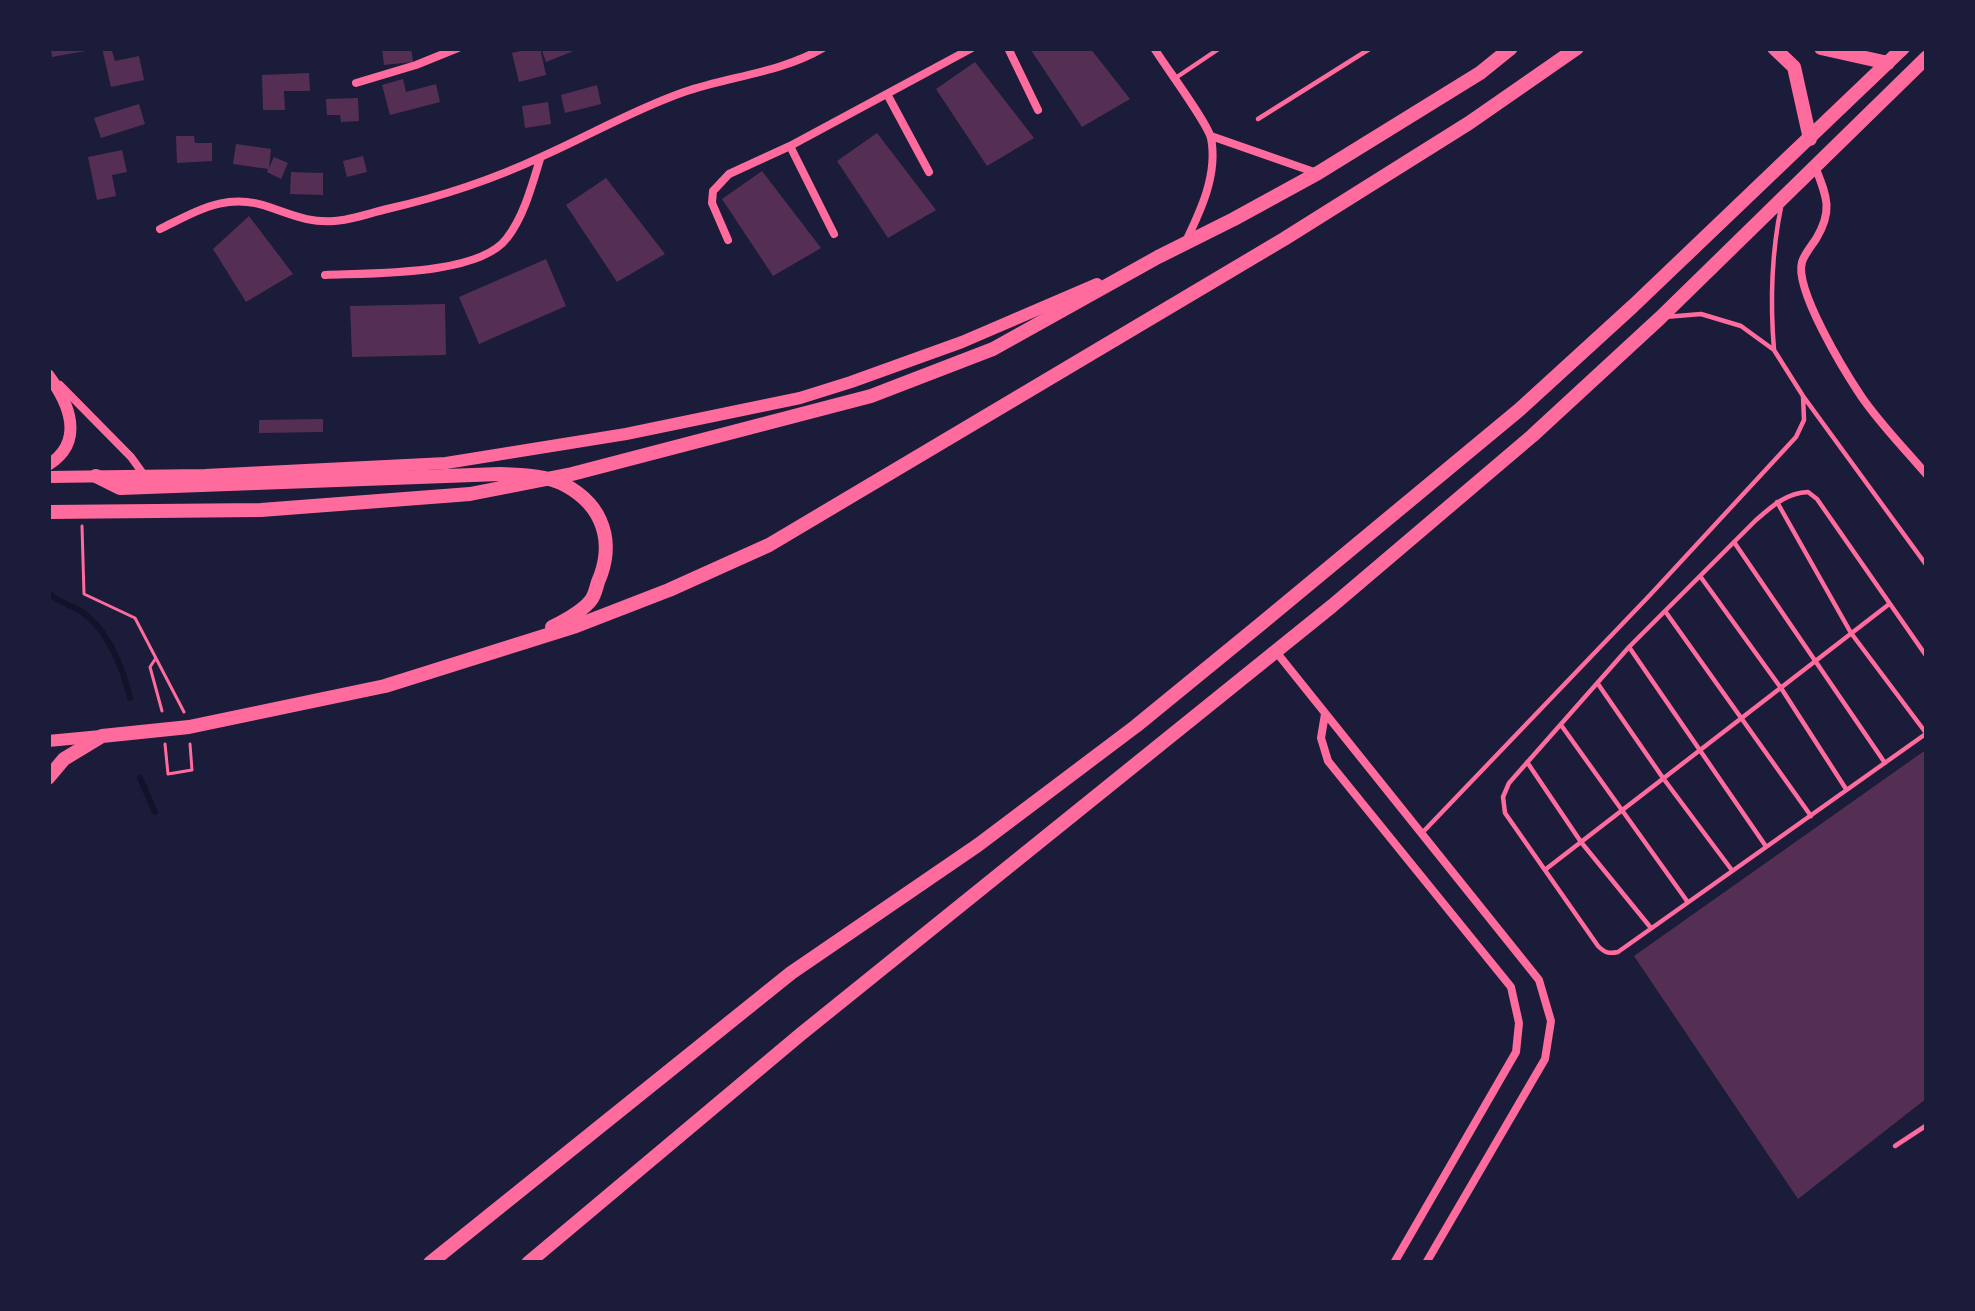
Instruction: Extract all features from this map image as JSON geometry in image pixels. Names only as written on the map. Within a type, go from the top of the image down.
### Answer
[{"type":"highway","points":[[48,512],[261,511],[470,494],[548,479],[871,396],[993,350],[1318,173],[1480,74],[1511,48]]},
{"type":"highway","points":[[48,778],[64,759],[102,736],[189,727],[385,686],[576,626],[769,545],[1284,239],[1469,123],[1576,48]]},
{"type":"highway","points":[[1774,48],[1795,67],[1810,139]]},
{"type":"highway","points":[[1821,48],[1888,63]]},
{"type":"highway","points":[[430,1263],[775,985],[977,845],[1136,726],[1519,410],[1903,48]]},
{"type":"highway","points":[[528,1263],[1532,436],[1927,57]]},
{"type":"highway","points":[[96,476],[120,488],[500,474],[568,486],[596,512],[605,528],[603,572],[590,601],[521,644]]},
{"type":"main road","points":[[48,477],[446,463],[626,434],[800,398],[962,342],[1159,257]]},
{"type":"main road","points":[[48,374],[62,394],[71,432],[62,456],[48,464]]},
{"type":"main road","points":[[48,741],[102,736]]},
{"type":"street","points":[[356,83],[458,48]]},
{"type":"street","points":[[160,229],[209,205],[228,202],[269,206],[308,221],[335,221],[428,200],[541,158],[598,128],[686,92],[796,64],[823,48]]},
{"type":"street","points":[[728,240],[712,203],[713,191],[729,174],[972,48]]},
{"type":"street","points":[[1008,48],[1037,110]]},
{"type":"street","points":[[1154,48],[1210,136],[1203,206],[1185,244]]},
{"type":"street","points":[[887,94],[929,172]]},
{"type":"street","points":[[1210,136],[1318,173]]},
{"type":"street","points":[[790,146],[834,233]]},
{"type":"street","points":[[325,275],[447,266],[498,248],[509,237],[541,158]]},
{"type":"street","points":[[1816,167],[1826,193],[1826,223],[1802,262],[1809,305],[1862,397],[1927,475]]},
{"type":"street","points":[[48,374],[145,476]]},
{"type":"street","points":[[1276,651],[1539,980],[1551,1022],[1545,1059],[1426,1263]]},
{"type":"street","points":[[1325,712],[1322,738],[1328,761],[1511,987],[1519,1023],[1516,1052],[1394,1263]]},
{"type":"lane","points":[[1174,79],[1220,48]]},
{"type":"lane","points":[[1258,119],[1371,48]]},
{"type":"lane","points":[[1774,350],[1770,300],[1783,200]]},
{"type":"lane","points":[[1660,318],[1701,314],[1741,326],[1774,350],[1927,566]]},
{"type":"lane","points":[[1422,833],[1796,436],[1804,420],[1803,396]]},
{"type":"lane","points":[[1777,502],[1851,634],[1927,733],[1618,952],[1605,952],[1505,813],[1503,797],[1509,783],[1629,647],[1777,502],[1808,492],[1816,499],[1927,657]]},
{"type":"lane","points":[[1734,542],[1886,763]]},
{"type":"lane","points":[[1700,576],[1847,790]]},
{"type":"lane","points":[[1546,869],[1890,604]]},
{"type":"lane","points":[[1665,611],[1811,815]]},
{"type":"lane","points":[[1629,647],[1767,847]]},
{"type":"lane","points":[[1598,683],[1733,871]]},
{"type":"lane","points":[[1561,725],[1688,902]]},
{"type":"lane","points":[[1527,762],[1581,842],[1652,928]]},
{"type":"lane","points":[[1895,1146],[1927,1125]]},
{"type":"path","points":[[82,553],[84,594],[135,618],[189,727],[192,770],[168,774]]},
{"type":"path","points":[[156,658],[149,668],[161,706]]},
{"type":"building","points":[[51,48],[91,48],[91,50],[52,57]]},
{"type":"building","points":[[102,48],[111,48],[115,61],[139,56],[144,80],[111,87]]},
{"type":"building","points":[[382,48],[411,48],[413,62],[384,65]]},
{"type":"building","points":[[540,48],[546,75],[519,82],[512,53]]},
{"type":"building","points":[[541,48],[581,48],[546,62]]},
{"type":"building","points":[[1090,48],[1130,99],[1082,127],[1031,50]]},
{"type":"building","points":[[975,62],[1034,138],[987,166],[936,89]]},
{"type":"building","points":[[309,73],[310,91],[284,91],[285,110],[263,110],[262,75]]},
{"type":"building","points":[[403,79],[406,92],[436,84],[440,102],[390,115],[382,85]]},
{"type":"building","points":[[597,85],[601,104],[565,113],[561,95]]},
{"type":"building","points":[[358,98],[359,121],[341,122],[340,115],[327,115],[326,99]]},
{"type":"building","points":[[548,102],[551,124],[525,128],[522,106]]},
{"type":"building","points":[[139,104],[145,124],[101,138],[94,118]]},
{"type":"building","points":[[877,133],[936,210],[888,238],[837,161]]},
{"type":"building","points":[[176,136],[212,143],[212,161],[177,163]]},
{"type":"building","points":[[236,144],[271,149],[269,168],[274,157],[288,163],[281,179],[268,169],[233,164]]},
{"type":"building","points":[[122,150],[127,172],[112,175],[116,196],[97,200],[88,157]]},
{"type":"building","points":[[363,156],[367,172],[347,177],[343,161]]},
{"type":"building","points":[[762,171],[821,248],[773,276],[722,199]]},
{"type":"building","points":[[291,172],[323,173],[323,195],[290,194]]},
{"type":"building","points":[[606,178],[665,254],[617,282],[566,205]]},
{"type":"building","points":[[249,216],[293,274],[246,302],[213,249]]},
{"type":"building","points":[[546,259],[566,306],[479,344],[459,297]]},
{"type":"building","points":[[445,304],[446,355],[352,357],[350,306]]},
{"type":"building","points":[[323,419],[323,432],[259,433],[259,420]]},
{"type":"building","points":[[1927,749],[1927,1098],[1798,1199],[1634,956]]},
{"type":"waterway","points":[[48,592],[82,612],[107,639],[130,698]]},
{"type":"waterway","points":[[140,778],[155,812]]}]
